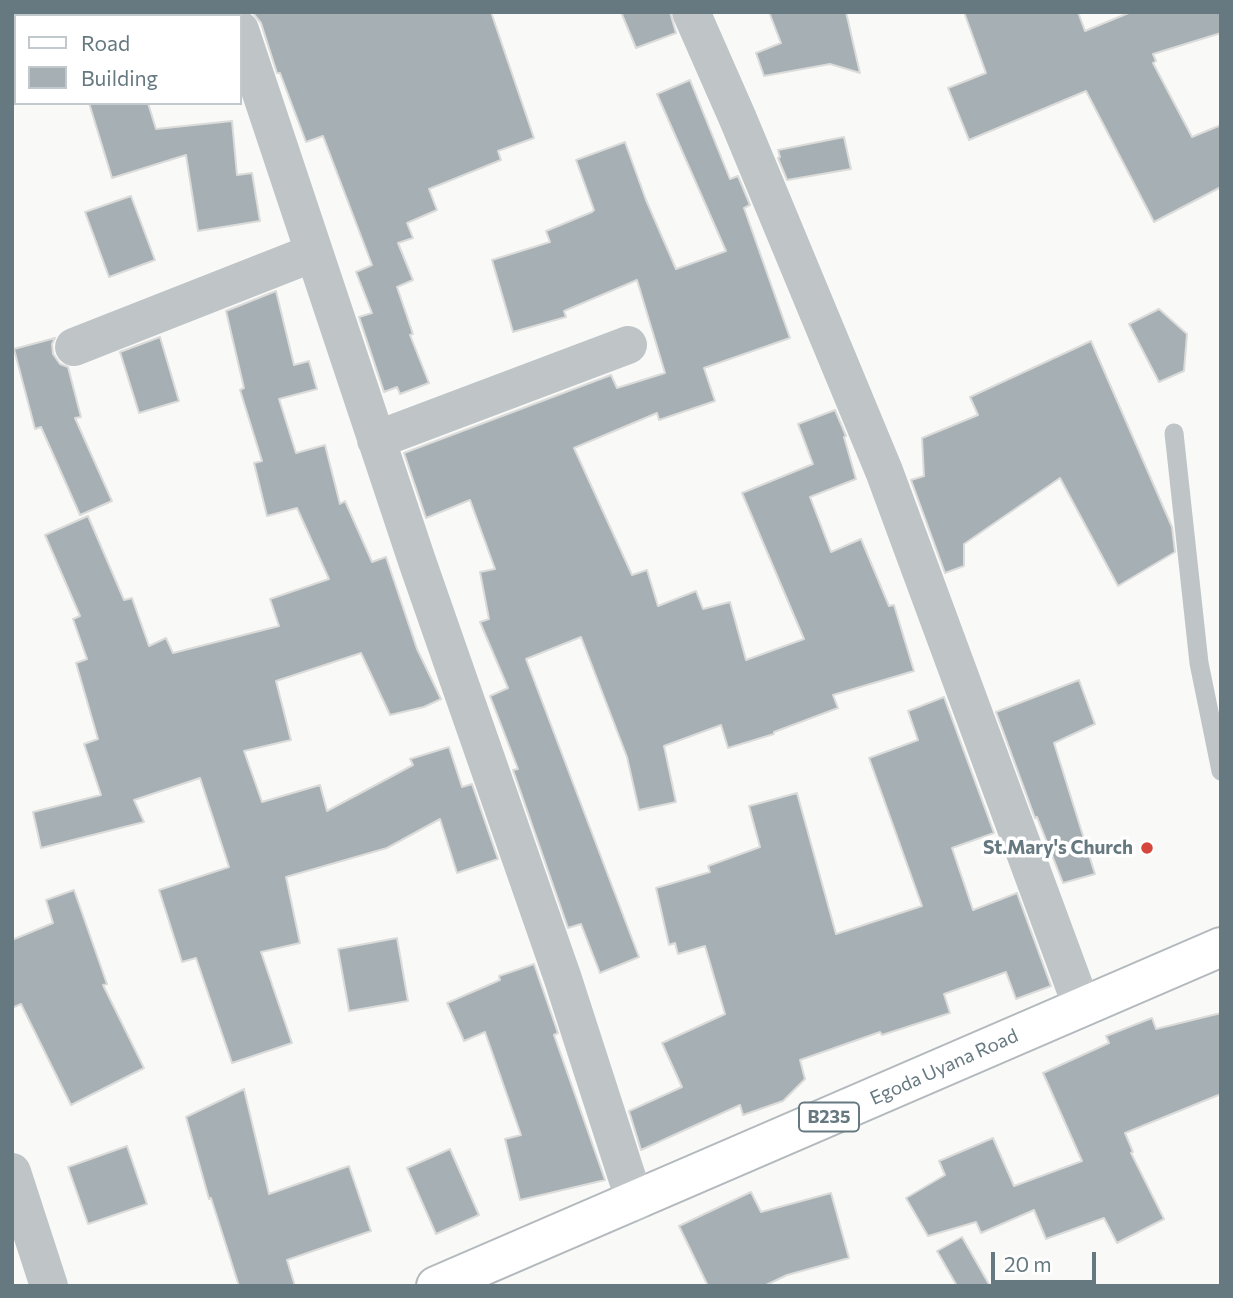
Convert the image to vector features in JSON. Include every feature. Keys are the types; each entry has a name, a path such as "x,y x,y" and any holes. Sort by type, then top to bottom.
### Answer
{"main road":[{"name":"Egoda Uyana Road","path":"436,1286 1221,947"}],"street":[{"path":"691,12 884,471 1082,1007"},
{"path":"242,36 376,440 563,979 635,1202"},
{"path":"74,347 313,253"},
{"path":"376,440 628,345"},
{"path":"12,1172 49,1286"}],"lane":[{"path":"1174,433 1199,663 1221,771"}],"building":[{"path":"252,12 491,12 534,138 498,151 501,160 429,189 437,210 407,223 413,238 398,243 413,280 397,287 413,334 410,335 429,383 400,394 397,387 384,392 359,317 372,313 356,272 372,265 323,136 306,142 280,73 277,73 261,23"},
{"path":"621,12 670,12 676,33 636,48"},
{"path":"769,12 846,12 860,73 830,64 764,76 756,53 781,43"},
{"path":"964,12 1078,12 1085,31 1131,12 1221,12 1221,33 1153,54 1156,61 1153,63 1192,137 1221,125 1221,187 1154,222 1086,91 969,140 948,88 986,73"},
{"path":"690,80 730,179 738,176 750,205 744,208 790,338 704,368 715,401 659,420 657,413 574,448 632,575 647,570 658,606 696,591 703,609 730,602 746,660 804,639 742,493 813,464 798,424 835,410 846,436 844,437 856,479 810,497 831,552 861,539 889,606 894,605 914,671 833,695 838,708 774,734 728,748 721,725 664,746 676,802 639,810 627,757 581,637 526,659 639,957 600,973 581,924 568,928 513,770 518,769 490,696 508,688 480,622 489,619 480,572 495,569 470,500 426,518 404,453 611,375 617,388 665,373 637,280 564,311 566,317 513,332 492,260 550,242 546,231 592,212 594,210 576,160 625,142 646,200 676,269 726,251 657,94"},
{"path":"90,105 149,105 156,129 232,121 237,175 252,173 260,221 198,231 186,155 112,178"},
{"path":"844,137 851,169 787,180 778,158 778,150"},
{"path":"131,196 155,260 109,277 85,212"},
{"path":"276,291 294,365 309,361 317,389 279,399 296,453 325,445 340,504 345,501 372,562 386,557 417,649 441,699 424,707 390,715 361,653 276,681 291,740 244,751 262,802 320,785 327,811 413,765 410,759 449,747 462,787 472,784 498,859 457,873 440,819 387,848 286,877 300,943 261,952 292,1043 232,1063 196,958 182,962 159,890 229,867 200,778 134,800 144,822 41,848 33,812 101,795 84,744 98,739 76,663 87,659 73,619 80,616 45,535 88,516 124,600 132,598 149,646 166,638 173,653 279,626 270,599 329,579 297,508 267,516 254,463 262,461 240,390 244,388 226,311"},
{"path":"1159,309 1187,334 1184,371 1159,382 1129,324"},
{"path":"160,337 179,401 139,413 120,352"},
{"path":"55,338 52,344 53,354 60,364 68,367 81,417 75,418 112,501 80,515 41,427 35,429 14,349"},
{"path":"1091,341 1172,527 1175,552 1118,586 1060,478 964,544 964,566 945,573 911,480 924,476 922,438 978,415 970,397"},
{"path":"1079,680 1095,724 1054,743 1095,874 1063,883 1037,817 1035,818 996,712"},
{"path":"944,697 994,833 952,848 973,910 1017,893 1051,986 1016,999 1006,972 944,994 950,1013 882,1035 880,1032 800,1060 805,1079 783,1101 743,1115 740,1105 641,1150 629,1111 682,1087 662,1043 725,1014 705,946 678,954 675,943 669,945 656,888 710,872 708,866 760,847 749,806 797,793 836,934 922,906 869,758 918,740 908,711"},
{"path":"74,890 107,984 103,985 144,1068 71,1105 21,1004 12,1008 12,940 53,923 46,900"},
{"path":"397,938 408,1001 349,1011 338,949"},
{"path":"534,964 558,1033 554,1035 605,1180 520,1200 505,1139 521,1135 485,1032 464,1041 447,1003 500,980 499,976"},
{"path":"1221,1013 1221,1094 1125,1133 1133,1152 1131,1153 1164,1219 1117,1243 1104,1218 1046,1239 1034,1210 981,1233 976,1222 928,1236 906,1198 945,1175 939,1161 993,1138 1014,1186 1082,1161 1043,1073 1109,1043 1106,1036 1152,1018 1156,1029"},
{"path":"244,1089 269,1194 349,1166 371,1231 287,1260 295,1286 239,1286 211,1198 209,1199 186,1117"},
{"path":"127,1146 147,1204 88,1224 68,1167"},
{"path":"450,1149 479,1215 436,1234 407,1168"},
{"path":"751,1192 761,1212 831,1193 849,1258 787,1275 764,1286 708,1286 679,1226"},
{"path":"962,1237 990,1286 957,1286 937,1251"}],"place":[{"name":"St.Mary's Church","path":"1147,848"}]}
